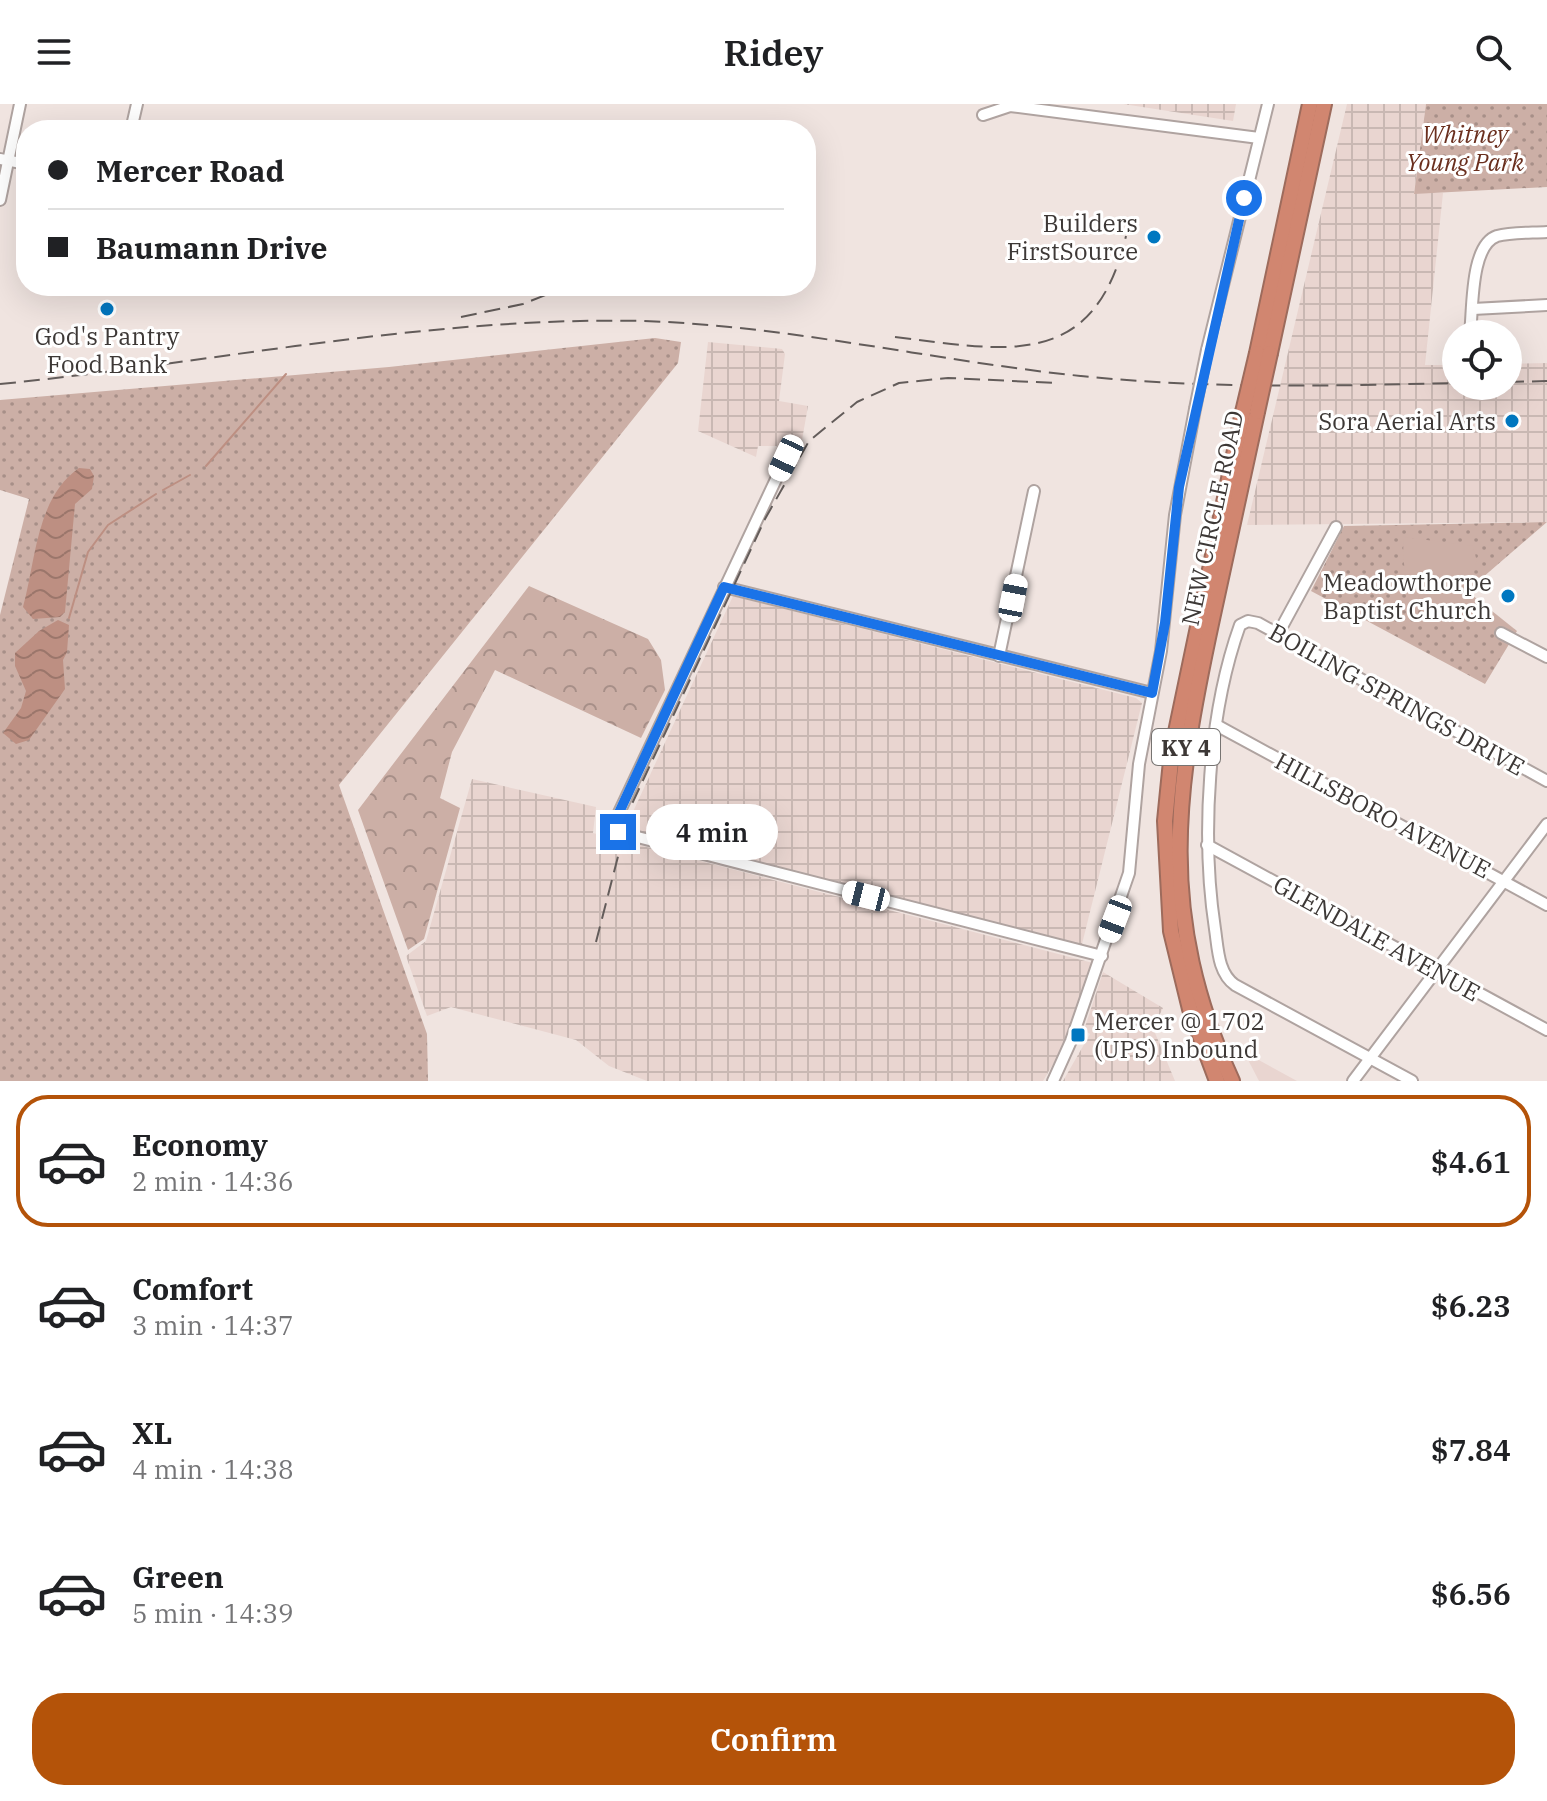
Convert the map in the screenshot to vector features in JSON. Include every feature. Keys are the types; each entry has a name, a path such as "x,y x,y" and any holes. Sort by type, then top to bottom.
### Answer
{"highway":[{"name":"NEW CIRCLE ROAD","path":"1263,353 1310,104"},
{"name":"NEW CIRCLE ROAD","path":"1217,1081 1190,1009 1171,931 1165,821 1172,751 1263,353 1324,104"},
{"name":"NEW CIRCLE ROAD","path":"1232,1081 1209,1025 1191,963 1179,872 1179,803 1192,712 1250,412"}],"street":[{"path":"0,200 4,160 20,104"},
{"path":"1053,1081 1102,956 1129,873 1139,764 1165,623 1175,515 1207,350 1268,104"},
{"path":"983,115 1010,106 1259,138"},
{"path":"1472,320 1477,264 1487,242 1498,236 1547,232"},
{"path":"1473,309 1547,305"},
{"path":"786,458 616,819 615,828 623,836 1102,956"},
{"path":"999,656 1034,491"},
{"path":"1278,634 1336,527"},
{"path":"724,587 1152,693"},
{"name":"BOILING SPRINGS DRIVE","path":"1218,726 1238,630 1246,621 1258,623 1547,781"},
{"path":"1501,633 1547,657"},
{"path":"1218,726 1208,798 1207,845 1210,898 1224,974 1235,985 1412,1081"},
{"name":"HILLSBORO AVENUE","path":"1218,726 1547,905"},
{"path":"1353,1081 1547,824"},
{"name":"GLENDALE AVENUE","path":"1207,845 1547,1030"}],"shaded area":[{"path":"1123,104 1236,104 1233,121"},
{"path":"1347,104 1426,104 1414,193 1443,193 1425,365 1442,365 1442,400 1522,400 1522,364 1547,363 1547,522 1247,525"},
{"path":"708,342 782,349 785,354 779,401 808,406 802,440 794,452 776,446 758,446 756,457 698,431"},
{"path":"733,596 1136,698 1142,703 1081,948 636,832 631,816"},
{"path":"472,779 596,807 593,833 1093,963 1065,1044 1043,1081 647,1081 609,1066 576,1040 451,1007 427,1016 406,956 426,941"},
{"path":"1103,972 1163,1008 1153,1028 1175,1081 1063,1081 1090,1034 1084,1030"},
{"path":"1244,1052 1297,1081 1259,1081"}],"green space":[{"name":"Whitney Young Park","path":"1426,104 1547,104 1547,187 1414,194"},
{"path":"655,338 681,342 678,363 339,785 427,1034 428,1081 0,1081 0,615 29,499 0,490 0,400 389,367"},
{"path":"1547,522 1467,591 1517,631 1485,684 1311,591 1344,526"},
{"path":"1404,537 1473,546 1477,562 1470,573 1451,584 1432,609 1416,595 1407,578 1403,558"},
{"path":"529,586 648,639 661,660 665,690 641,738 495,670 452,752 440,798 460,808 424,939 408,950 358,810"},
{"path":"1450,588 1465,596 1451,623 1436,615"}],"water":[{"path":"79,468 90,469 94,476 92,489 75,504 65,612 60,617 33,619 23,607 40,531 54,496"},
{"path":"58,620 69,625 67,652 63,660 65,689 29,740 16,744 3,733 21,708 26,691 15,666 15,653 39,631"}],"waterway":[{"path":"206,466 286,374"},
{"path":"163,490 190,475"},
{"path":"69,618 88,552 108,525 156,494"}],"railway":[{"path":"895,337 1008,347 1039,343 1068,332 1092,311 1111,280 1126,236"},
{"path":"461,317 523,304 543,296"},
{"path":"0,384 401,333 563,321 699,324 1026,370 1128,380 1268,386 1442,383"},
{"path":"596,942 631,806 765,519 809,441 857,402 899,383 948,378 1056,383"},
{"path":"1522,382 1547,381"}],"place":[{"name":"Builders FirstSource","path":"1154,237"},
{"name":"God's Pantry Food Bank","path":"107,309"},
{"name":"Sora Aerial Arts","path":"1512,421"},
{"name":"Meadowthorpe Baptist Church","path":"1508,596"},
{"name":"Mercer @ 1702 (UPS) Inbound","path":"1078,1035"}],"route":[{"path":"618,832 616,819 724,587 1152,693 1165,623 1179,487 1207,350 1244,198"}]}
